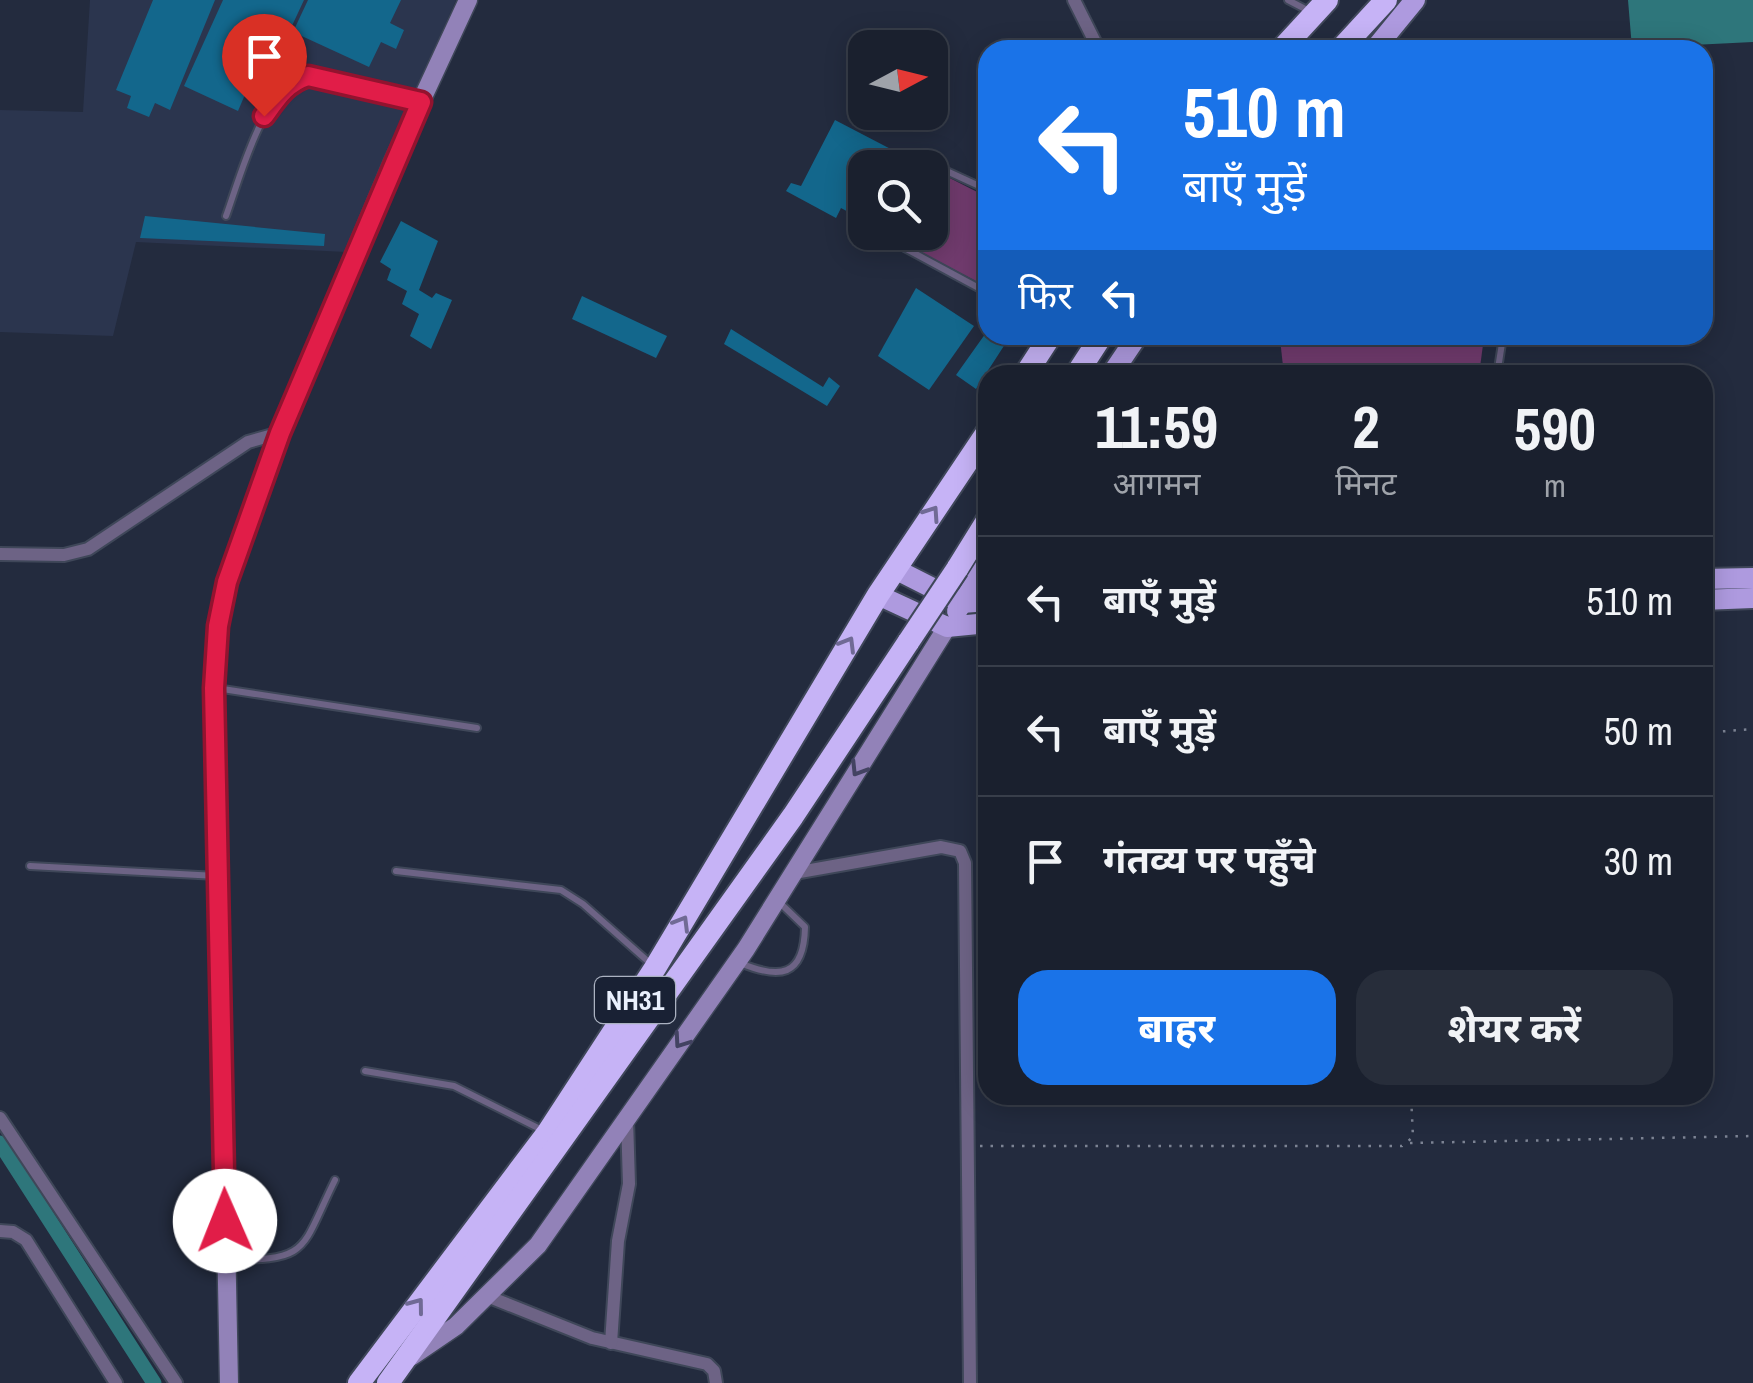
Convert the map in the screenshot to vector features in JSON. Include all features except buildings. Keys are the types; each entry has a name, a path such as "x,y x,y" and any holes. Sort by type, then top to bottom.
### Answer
{"highway":[{"path":"1349,40 1386,0"},
{"path":"1290,40 1320,7"},
{"name":"NH31","path":"358,1383 548,1132 655,968 878,594 978,445"},
{"name":"NH31","path":"388,1383 794,816 978,535"}],"main road":[{"path":"1382,40 1415,0"},
{"path":"895,569 962,603 978,602"},
{"path":"947,627 978,578"},
{"path":"1713,579 1753,578"},
{"path":"878,594 947,627 978,625"},
{"path":"1713,600 1753,598"}],"street":[{"path":"229,1383 214,688 218,626 227,582 280,433 468,0"},
{"path":"1074,0 1094,40"},
{"path":"0,554 64,554 88,549 248,442 280,433"},
{"path":"407,1359 456,1326 538,1246 737,962 947,627"},
{"path":"794,872 941,847 960,852 965,863 970,1383"},
{"path":"0,1118 176,1383"},
{"path":"611,1343 618,1241 628,1184 627,1119"},
{"path":"0,1231 13,1232 26,1240 116,1383"},
{"path":"487,1296 611,1343 698,1361 714,1371 716,1383"}],"lane":[{"path":"1288,0 1320,7"},
{"path":"226,216 264,116 294,80 308,76 327,78 421,102"},
{"path":"948,172 978,185"},
{"path":"908,250 978,289"},
{"path":"214,688 478,728"},
{"path":"30,866 218,876"},
{"path":"396,872 561,890 574,896 655,968"},
{"path":"737,962 776,975 784,974 792,965 805,927 777,900"},
{"path":"365,1071 454,1086 548,1132"},
{"path":"226,1260 276,1260 295,1252 334,1180"}],"path":[{"path":"1713,732 1753,730"},
{"path":"1409,1143 1410,1105"},
{"path":"968,1146 1753,1136"}],"shaded area":[{"path":"90,0 456,0 346,252 136,242 113,336 0,332 0,110 83,112"},
{"path":"1628,0 1753,0 1753,42 1631,40"},
{"path":"948,177 978,192 978,282 917,250 948,250"},
{"path":"1281,345 1483,345 1480,365 1283,365"}],"waterway":[{"path":"0,1143 154,1383"}],"route":[{"path":"225,1221 214,688 218,626 227,582 280,433 421,102 402,94 308,76 294,80 281,91 264,116"}]}
